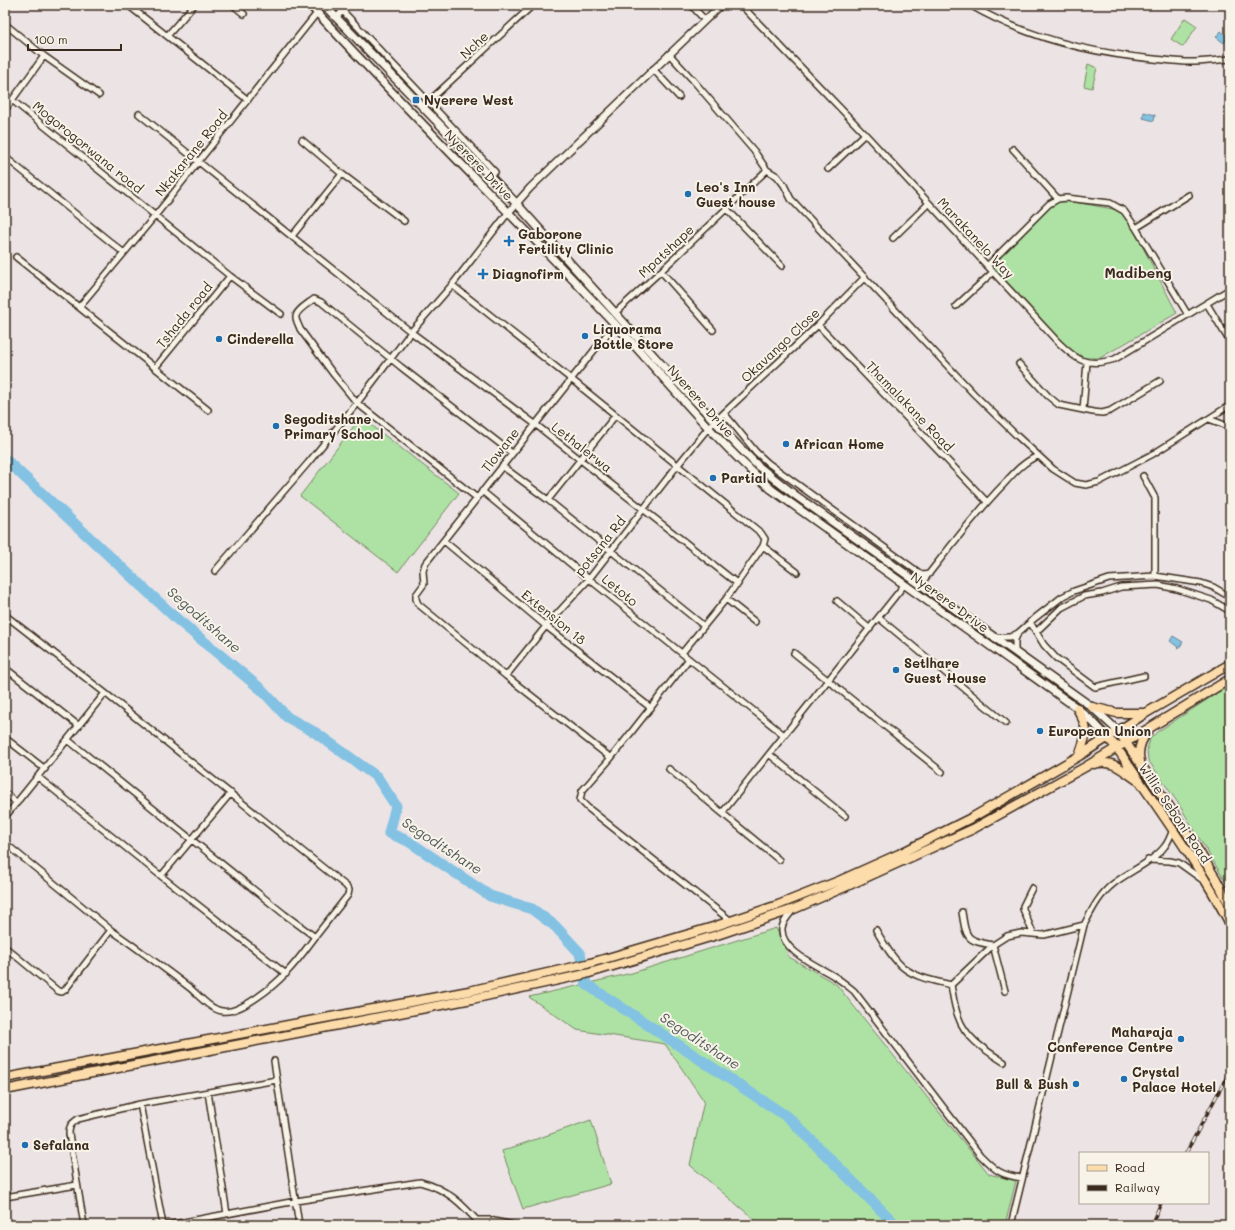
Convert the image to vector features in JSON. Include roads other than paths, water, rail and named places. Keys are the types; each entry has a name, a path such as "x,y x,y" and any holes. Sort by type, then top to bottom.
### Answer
{"main road":[{"name":"Nyerere Drive","path":"310,5 614,324 740,461 771,489 1077,708 1108,738"},
{"name":"Nyerere Drive","path":"324,5 516,204 715,422 758,466 774,480 1092,707 1118,731"},
{"path":"5,1078 469,991 587,964 731,921 778,905 841,880 899,854 972,817 1079,756 1146,713 1230,664"},
{"path":"5,1090 534,986 586,974 718,935 794,909 973,829 1087,766 1230,679"},
{"path":"1092,707 1117,713 1146,713"},
{"path":"1077,708 1085,722 1086,728 1079,756"},
{"path":"1149,776 1140,760 1138,752 1143,738 1151,727"},
{"name":"Willie Seboni Road","path":"1118,731 1184,828 1216,879 1230,906"},
{"name":"Willie Seboni Road","path":"1108,738 1117,748 1173,829 1208,884 1230,924"},
{"path":"1087,766 1106,762 1120,768 1141,783"}],"street":[{"path":"128,5 248,100"},
{"path":"167,36 194,5"},
{"path":"233,5 244,14"},
{"path":"338,5 495,172"},
{"path":"336,18 348,5"},
{"name":"Nche","path":"429,101 533,5"},
{"path":"691,5 705,20"},
{"path":"215,571 308,463 357,403 411,332 452,285 508,213 530,188 721,5"},
{"name":"Marakanelo Way","path":"741,5 865,134 1071,354 1087,362"},
{"path":"970,5 987,15 1033,33 1109,54 1189,62 1230,59"},
{"name":"Nkakarane Road","path":"79,307 155,216 317,13"},
{"path":"5,24 44,56 99,95"},
{"path":"669,54 754,151 767,170 777,176 784,185 791,199 932,350 974,394 1038,456 1053,469 1075,483 1086,485 1099,482 1153,454 1230,405"},
{"path":"5,110 44,56"},
{"path":"653,69 679,97"},
{"name":"Mogorogorwana road","path":"12,100 230,276 281,314"},
{"name":"Lethalerwa","path":"140,114 411,332 535,424 738,584"},
{"path":"828,169 865,134"},
{"path":"302,140 342,174 404,221"},
{"path":"1013,149 1058,198"},
{"path":"5,157 124,253"},
{"name":"Mpatshape","path":"615,313 767,170"},
{"path":"292,236 342,174"},
{"path":"1136,228 1189,195"},
{"path":"987,266 1049,204 1058,198 1110,203 1124,211 1136,228 1188,315"},
{"path":"893,238 929,203"},
{"path":"726,208 782,266"},
{"path":"16,257 208,410"},
{"path":"661,271 713,330"},
{"path":"956,306 993,272"},
{"name":"Tshada road","path":"155,368 230,276"},
{"name":"Okavango Close","path":"709,427 818,325 865,277"},
{"path":"452,285 761,533 765,539 763,546 738,584 682,653"},
{"path":"1083,410 1087,362 1092,364 1115,359 1230,290"},
{"path":"477,498 357,403 300,329 296,320 298,313 309,302 317,300 328,307 390,359 512,453"},
{"path":"1207,304 1230,342"},
{"name":"Tlowane","path":"506,676 418,604 416,595 424,584 423,571 425,564 614,324"},
{"name":"Thamalakane Road","path":"818,325 987,502"},
{"path":"1019,364 1048,396 1059,405 1098,412 1110,411 1160,381"},
{"path":"724,413 756,452 768,463 921,574 929,574"},
{"path":"548,500 615,416"},
{"path":"1209,419 1230,428"},
{"name":"potsana Rd","path":"506,676 546,626 589,579 709,427"},
{"path":"920,585 987,502 1022,465 1030,459 1038,456"},
{"path":"502,466 548,500 704,626"},
{"path":"1143,476 1155,498 1155,576"},
{"name":"Letoto","path":"482,491 589,579 784,735"},
{"name":"Extension 18","path":"444,541 546,626 651,708"},
{"path":"763,546 797,572"},
{"path":"993,637 1010,637 1018,633 1062,597 1074,591 1109,579 1155,576 1201,583 1213,587 1230,597"},
{"path":"722,813 905,584"},
{"path":"1036,632 1061,608 1084,596 1102,593 1121,587 1158,585 1177,589 1211,600 1230,611"},
{"path":"726,599 755,622"},
{"path":"837,601 870,628"},
{"path":"5,615 105,693 346,886 349,890 348,895 286,974 246,1005 223,1012 212,1006 156,962 111,930 5,843"},
{"path":"879,618 1006,723"},
{"path":"1030,622 1044,645 1056,658 1095,687 1144,676"},
{"path":"1015,652 1015,640 1018,633"},
{"path":"794,653 942,772"},
{"path":"689,659 612,758 582,791 580,800 731,921"},
{"path":"5,668 79,726"},
{"path":"506,676 612,758"},
{"path":"5,817 105,693"},
{"path":"5,738 45,769"},
{"path":"68,740 284,914 315,937"},
{"path":"769,754 845,816"},
{"path":"669,769 779,860"},
{"path":"38,777 286,974"},
{"path":"5,793 17,803"},
{"path":"161,876 191,839 231,794"},
{"path":"1011,1225 1084,925 1100,897 1111,885 1165,847 1173,829"},
{"path":"1148,860 1170,860 1179,863 1208,884"},
{"path":"1032,888 1023,909 1033,933"},
{"path":"794,909 783,923 782,927 784,939 790,947 800,956 838,978 854,991 980,1155 999,1172 1008,1176 1022,1178"},
{"path":"962,912 965,931 971,939 977,943 993,945"},
{"path":"951,985 993,945 1014,934 1033,933 1044,935 1084,925"},
{"path":"5,947 46,982 58,991 62,992 111,930"},
{"path":"876,930 903,968 918,976 951,985"},
{"path":"993,945 1005,991"},
{"path":"951,985 958,1017 965,1031 980,1047 1004,1062"},
{"path":"274,1061 299,1225"},
{"path":"84,1225 69,1134 71,1124 78,1119 140,1104 277,1080"},
{"path":"208,1092 227,1214"},
{"path":"140,1104 163,1225"},
{"path":"168,1225 296,1200 420,1182 434,1185 447,1192 481,1225"},
{"path":"5,1197 77,1185"},
{"path":"476,1220 489,1220 513,1225"}],"water":[{"path":"1221,31 1228,37 1224,43 1216,37"},
{"path":"1144,112 1155,115 1154,121 1143,118"},
{"path":"1173,636 1183,642 1179,648 1170,641"}],"waterway":[{"name":"Segoditshane","path":"5,459 178,620 262,690 287,717 316,733 377,777 396,806 389,833 408,841 490,896 532,909 555,926 580,953 586,984 789,1118 896,1225"}],"railway":[{"path":"1187,1152 1230,1071"},
{"path":"1151,1225 1161,1204"}],"place":[{"name":"Nyerere West","path":"416,100"},
{"name":"Leo's Inn Guest house","path":"688,194"},
{"name":"Gaborone Fertility Clinic","path":"509,241"},
{"name":"Diagnofirm","path":"483,274"},
{"name":"Liquorama Bottle Store","path":"585,336"},
{"name":"Cinderella","path":"219,339"},
{"name":"Segoditshane Primary School","path":"276,426"},
{"name":"African Home","path":"786,444"},
{"name":"Partial","path":"713,478"},
{"name":"Setlhare Guest House","path":"896,670"},
{"name":"European Union","path":"1040,731"},
{"name":"Maharaja Conference Centre","path":"1181,1039"},
{"name":"Crystal Palace Hotel","path":"1124,1079"},
{"name":"Bull & Bush","path":"1076,1084"},
{"name":"Sefalana","path":"25,1145"}],"district":[{"name":"Madibeng","path":"1138,273"}]}
